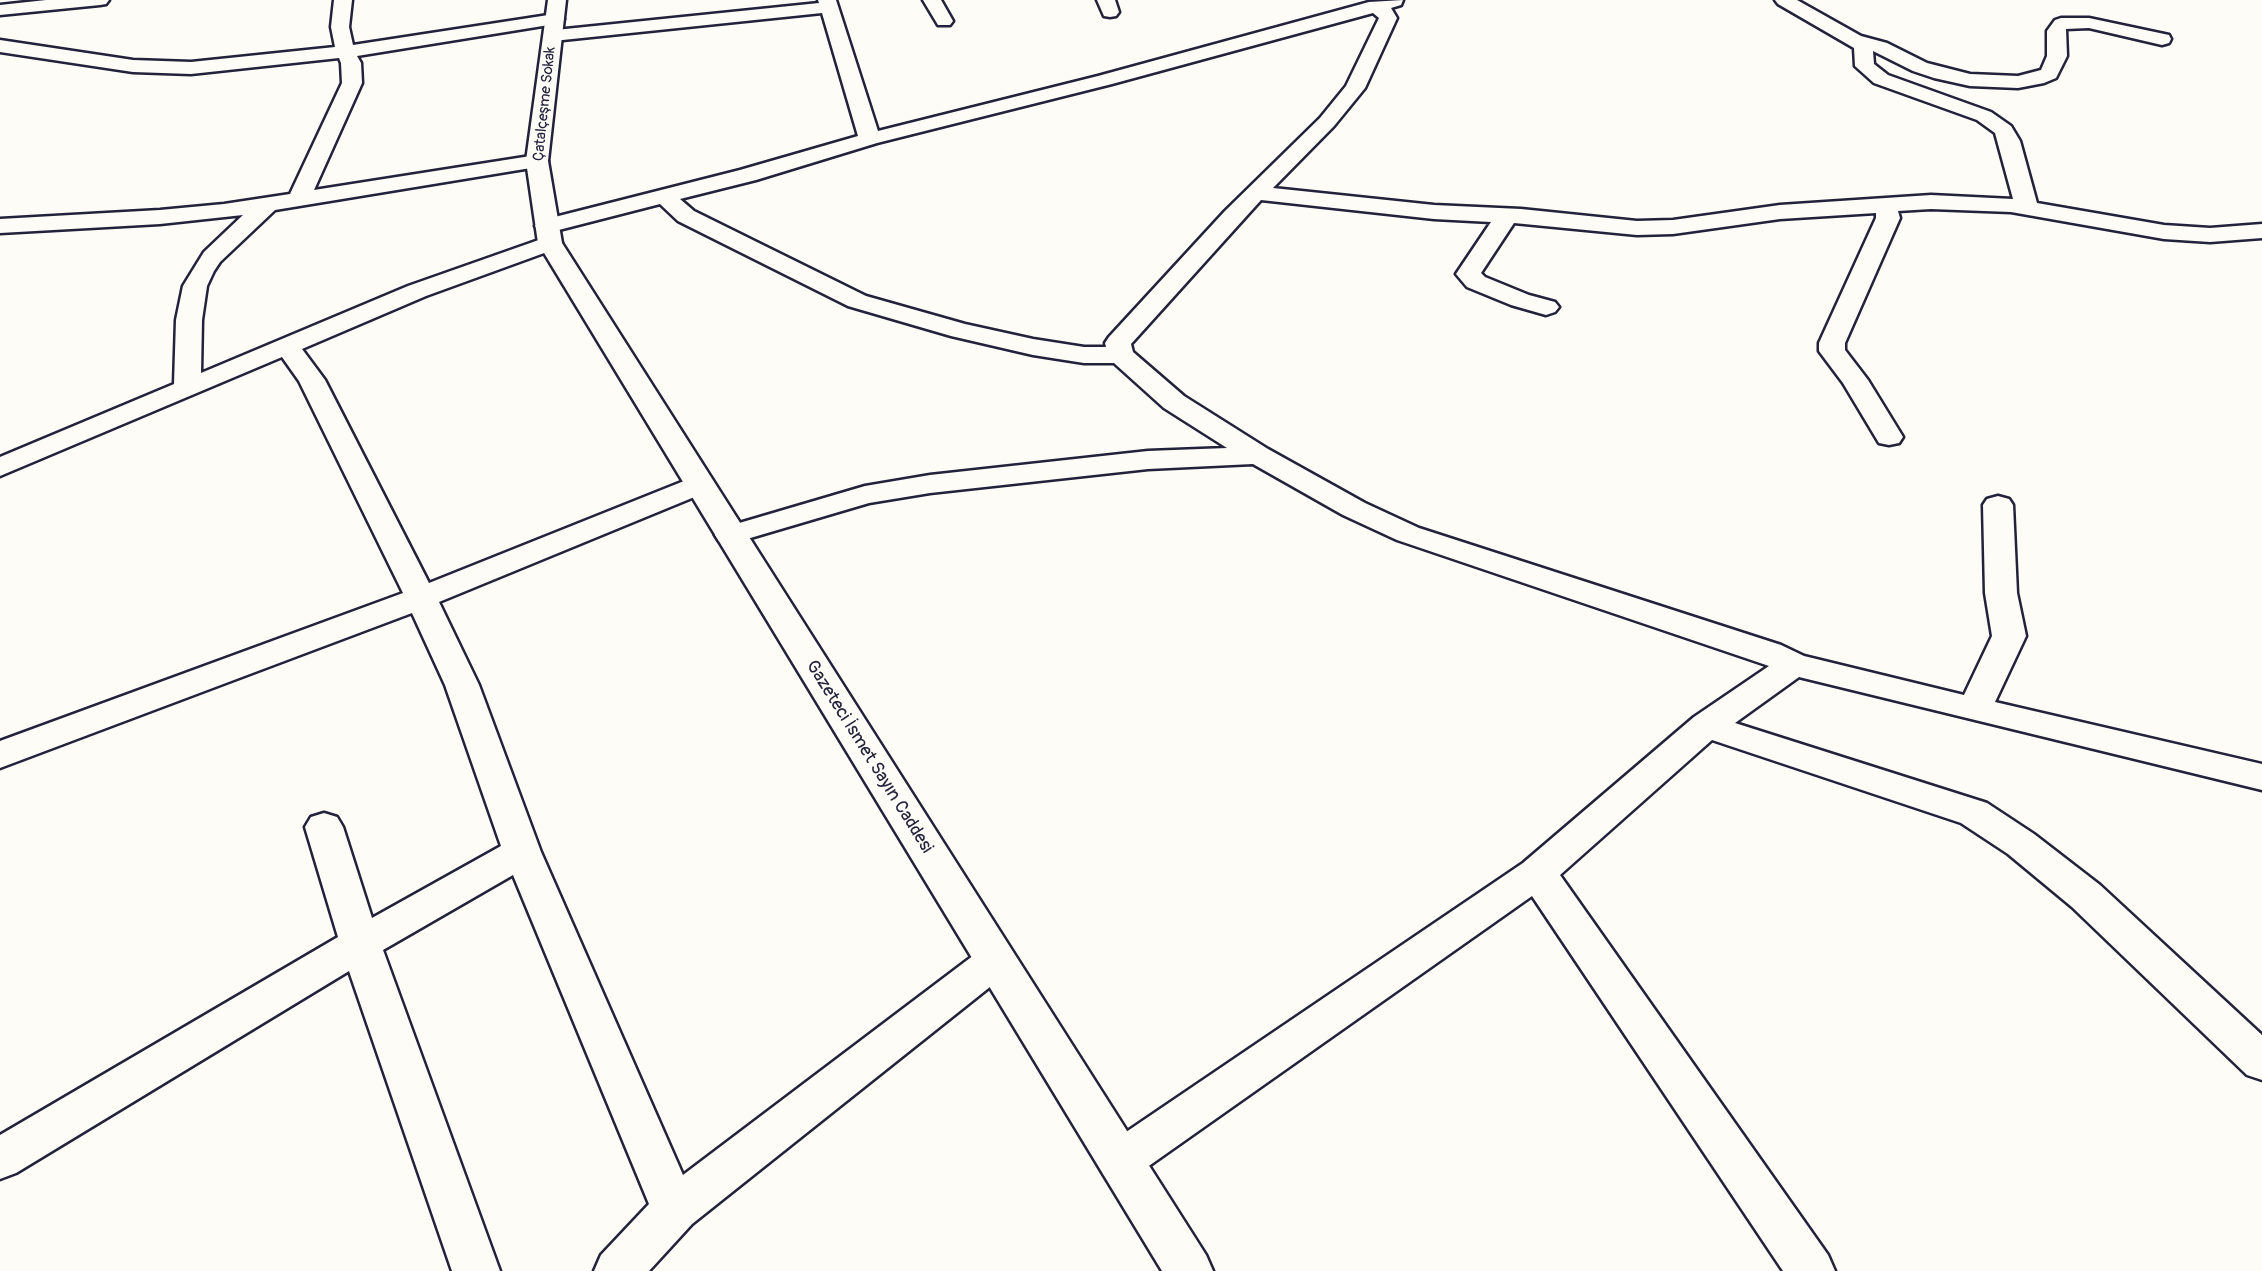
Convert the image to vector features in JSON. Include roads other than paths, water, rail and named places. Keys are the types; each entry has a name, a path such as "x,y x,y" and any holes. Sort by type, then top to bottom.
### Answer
{"street":[{"path":"0,10 100,0"},
{"path":"299,198 352,83 351,63 345,51 340,27 342,0"},
{"path":"932,0 944,21"},
{"path":"1784,0 1863,45 1865,66 1881,79 1974,112 2004,130 2026,207"},
{"path":"0,467 548,234 664,196 748,175 870,139 1105,80 1386,3 1385,12 1388,18 1355,88 1327,122 1255,193 1118,342 1121,355 1174,402 1258,455 1354,509 1408,534 1769,653 1794,665 2262,777"},
{"path":"0,46 133,66 191,68 345,51 555,18 828,4 870,139"},
{"name":"Çatalçeşme Sokak","path":"548,234 537,160 555,18"},
{"path":"1858,41 1880,46 1920,67 1941,74 1970,80 2018,82 2037,80 2049,74 2057,56 2056,31 2061,24 2089,23 2162,39"},
{"path":"9,66 46,53"},
{"path":"0,226 160,217 269,203 537,160"},
{"path":"1255,193 1434,212 1507,215 1637,228 1673,227 1780,212 1931,202 2026,207 2164,232 2210,235 2262,231"},
{"path":"664,196 686,216 857,301 960,331 1033,347 1084,355 1121,355"},
{"path":"187,387 189,320 195,286 212,257 269,203"},
{"path":"1886,205 1888,219 1832,343 1832,351 1842,366 1856,380 1889,437"},
{"path":"1507,215 1468,274 1476,282 1520,300 1546,307"},
{"name":"Gazeteci İsmet Sayın Caddesi","path":"548,234 699,485 1189,1271"},
{"path":"286,345 312,380 462,685 522,852 675,1209"},
{"path":"730,535 865,495 930,484 1148,460 1258,455"},
{"path":"0,755 420,598 699,485"},
{"path":"1974,709 2009,636 2001,593 1998,505"},
{"path":"1120,1161 1537,873 1706,726 1794,665"},
{"path":"1706,726 1974,813 2021,844 2086,896 2262,1062"},
{"path":"324,827 360,944 476,1271"},
{"path":"0,1159 360,944 522,852"},
{"path":"1537,873 1811,1271"},
{"path":"618,1271 675,1209 996,960"}]}
